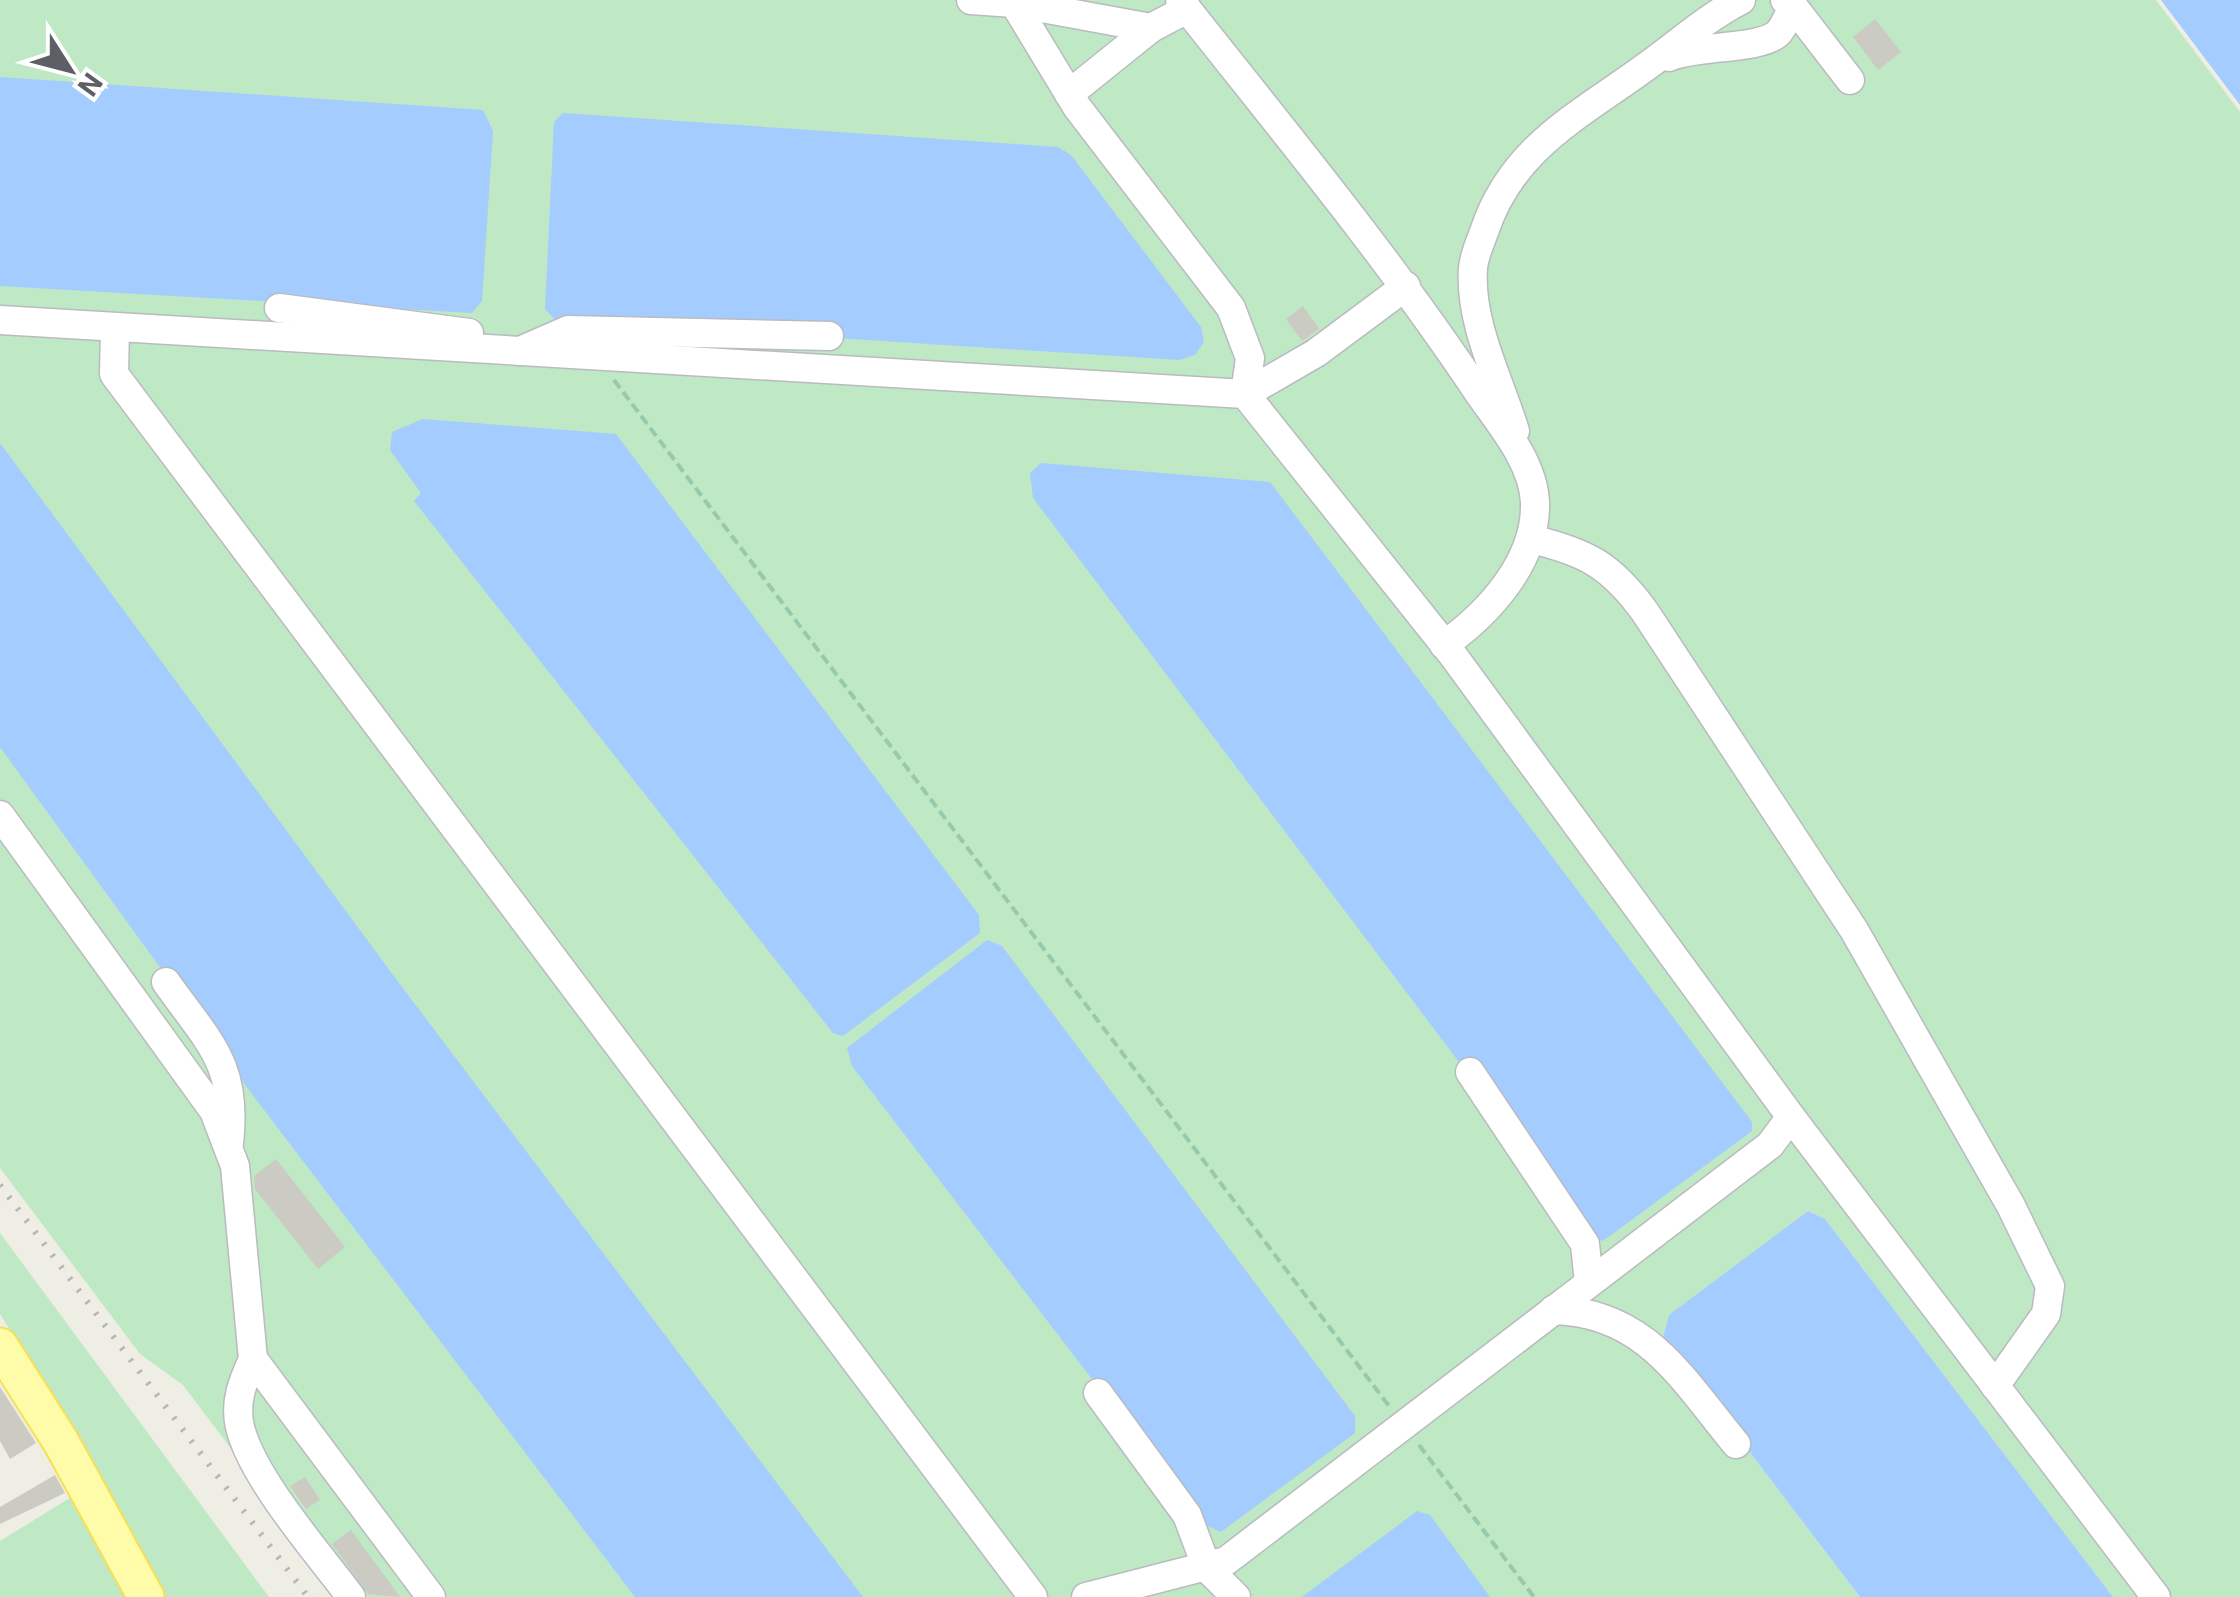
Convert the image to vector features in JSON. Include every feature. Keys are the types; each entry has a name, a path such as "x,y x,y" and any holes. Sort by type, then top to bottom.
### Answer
{"main road":[{"path":"0,1346 61,1442 146,1597"}],"lane":[{"path":"971,0 1013,2 1151,28"},
{"path":"1444,644 1468,628 1510,580 1531,539 1535,500 1475,314 1473,266 1496,197 1519,164 1554,129 1588,111 1716,12 1741,0"},
{"path":"1013,2 1069,94 1231,308 1250,358 1245,394 1444,644 1790,1117 2156,1597"},
{"path":"1649,65 1687,49 1777,34 1789,3"},
{"path":"1789,3 1850,80"},
{"path":"1069,94 1184,4 1406,286 1524,461"},
{"path":"0,320 1245,394 1316,353 1406,286"},
{"path":"279,308 498,337 516,352"},
{"path":"115,328 114,374 1033,1597"},
{"path":"516,352 568,330 829,336"},
{"path":"1531,539 1575,550 1618,576 1645,612 1854,930 2011,1206 2050,1286 2046,1314 1996,1386"},
{"path":"0,815 214,1111 234,1166 253,1359 239,1391 240,1428 269,1486 351,1597"},
{"path":"166,982 227,1072 233,1108 228,1149"},
{"path":"1470,1072 1585,1244 1589,1283"},
{"path":"1086,1597 1226,1561 1770,1144 1790,1117"},
{"path":"1553,1310 1584,1310 1618,1320 1662,1354 1736,1444"},
{"path":"253,1359 432,1597"},
{"path":"1098,1393 1187,1515 1207,1568 1236,1597"}],"path":[{"path":"588,357 623,389 1534,1597"}],"green space":[{"path":"0,0 2156,0 2240,112 2240,1597 2113,1597 1825,1219 1808,1211 1663,1338 1860,1597 343,1597 183,1385 140,1354 0,1168"},
{"path":"0,1233 269,1597 151,1597 84,1449 0,1314"},
{"path":"73,1496 129,1597 0,1597 0,1541"}],"water":[{"path":"2161,0 2240,0 2240,105"},
{"path":"0,77 483,110 493,131 482,301 472,313 0,286"},
{"path":"563,113 1058,147 1071,155 1201,327 1204,342 1195,355 1179,360 555,320 545,309 554,122"},
{"path":"423,419 616,434 979,915 980,933 843,1036 833,1033 414,501 421,493 390,450 392,432"},
{"path":"0,443 399,983 863,1597 635,1597 252,1094 0,747"},
{"path":"1041,463 1270,482 1752,1122 1752,1131 1603,1241 1592,1238 1033,498 1030,473"},
{"path":"987,940 1002,946 1355,1416 1355,1433 1221,1532 1203,1524 852,1066 847,1048"},
{"path":"1808,1211 1825,1219 2113,1597 1860,1597 1663,1338 1669,1315"},
{"path":"1417,1511 1430,1515 1490,1597 1302,1597"}],"building":[{"path":"1875,19 1901,52 1878,70 1853,37"},
{"path":"1303,306 1319,329 1302,341 1286,319"},
{"path":"276,1159 345,1247 318,1269 255,1189 254,1176"},
{"path":"0,1387 36,1443 10,1459 0,1441"},
{"path":"55,1475 65,1493 0,1524 0,1507"},
{"path":"305,1477 320,1500 306,1509 290,1486"},
{"path":"351,1530 400,1597 368,1594 332,1544"}],"railway":[{"path":"0,1185 308,1597"}]}
